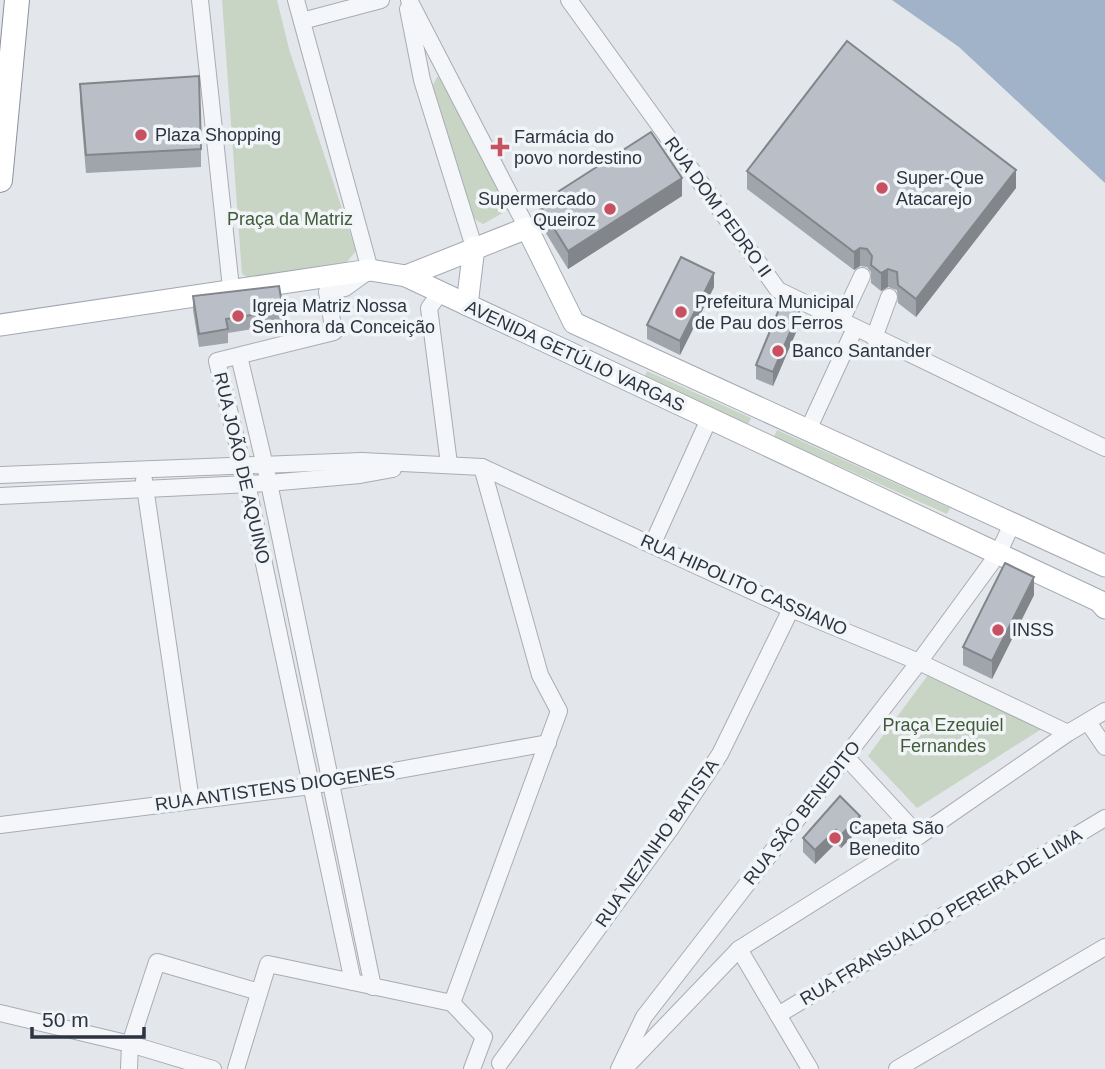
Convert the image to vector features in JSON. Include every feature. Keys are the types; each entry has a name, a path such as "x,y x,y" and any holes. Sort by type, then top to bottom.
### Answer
{"highway":[{"path":"0,180 17,0"}],"main road":[{"path":"0,325 231,288 370,270 406,276 527,228"},
{"name":"AVENIDA GETÚLIO VARGAS","path":"527,228 574,323 1105,566"},
{"path":"467,305 474,247"},
{"name":"AVENIDA GETÚLIO VARGAS","path":"406,276 998,554 1103,599"}],"street":[{"path":"200,0 231,288"},
{"path":"239,356 334,332 327,292 345,288 370,270 296,0"},
{"path":"302,20 381,0"},
{"path":"407,0 527,228"},
{"path":"407,0 422,80 474,247"},
{"name":"RUA DOM PEDRO II","path":"569,0 778,290 1105,448"},
{"path":"808,430 848,325 862,276"},
{"path":"439,293 429,308 449,464"},
{"path":"874,338 889,297"},
{"name":"RUA JOÃO DE AQUINO","path":"353,982 247,484 217,361 239,356 269,483 373,987"},
{"path":"653,544 709,419"},
{"path":"0,475 362,461 412,465"},
{"path":"0,496 269,483 360,475 412,465"},
{"name":"RUA HIPOLITO CASSIANO","path":"412,465 482,467 791,609 919,662 1068,733"},
{"path":"452,1003 559,711 540,675 482,467"},
{"path":"143,470 191,800"},
{"name":"RUA SÃO BENEDITO","path":"621,1069 644,1017 919,662 998,554 1012,524"},
{"name":"RUA NEZINHO BATISTA","path":"504,1066 720,754 791,609"},
{"path":"621,1069 739,949 919,836 1068,733 1105,711"},
{"path":"1088,722 1105,747"},
{"name":"RUA ANTISTENS DIOGENES","path":"0,825 311,786 548,743"},
{"path":"846,757 919,836"},
{"name":"RUA FRANSUALDO PEREIRA DE LIMA","path":"778,1015 1105,818"},
{"path":"897,1069 1105,947"},
{"path":"739,949 810,1069"},
{"path":"129,1069 130,1044 157,962 259,992"},
{"path":"236,1069 268,964 452,1003 484,1037 504,1066"},
{"path":"0,1013 130,1044 213,1069"},
{"path":"472,1069 484,1037"}],"green space":[{"name":"Praça da Matriz","path":"222,0 277,0 289,49 356,251 346,263 249,278 242,274"},
{"path":"437,77 442,78 510,209 483,224 473,218 433,85"},
{"path":"647,371 751,418 748,425 644,378"},
{"path":"777,430 950,508 947,514 774,437"},
{"name":"Praça Ezequiel Fernandes","path":"928,675 1043,728 917,808 868,756"}],"water":[{"path":"892,0 1105,0 1105,183 959,47"}],"building":[{"name":"Super-Que Atacarejo","path":"847,41 1016,170 916,299 898,285 897,272 888,269 881,273 871,265 872,256 867,249 860,248 854,252 747,171"},
{"name":"Plaza Shopping","path":"199,76 201,149 86,155 80,84"},
{"name":"Supermercado Queiroz","path":"651,132 682,178 568,251 539,204"},
{"name":"Prefeitura Municipal de Pau dos Ferros","path":"681,257 714,273 680,341 647,325"},
{"path":"279,286 283,310 226,319 228,329 199,334 193,296"},
{"path":"782,302 800,309 773,372 756,365"},
{"name":"INSS","path":"1005,563 1034,577 992,661 963,647"},
{"path":"840,796 860,816 841,835 836,830 815,850 803,838"}],"place":[{"name":"Plaza Shopping","path":"141,135"},
{"name":"Farmácia do povo nordestino","path":"500,147"},
{"name":"Super-Que Atacarejo","path":"882,188"},
{"name":"Supermercado Queiroz","path":"610,209"},
{"name":"Prefeitura Municipal de Pau dos Ferros","path":"681,312"},
{"name":"Igreja Matriz Nossa Senhora da Conceição","path":"238,316"},
{"name":"Banco Santander","path":"778,351"},
{"name":"INSS","path":"998,630"},
{"name":"Capeta São Benedito","path":"835,838"}]}
